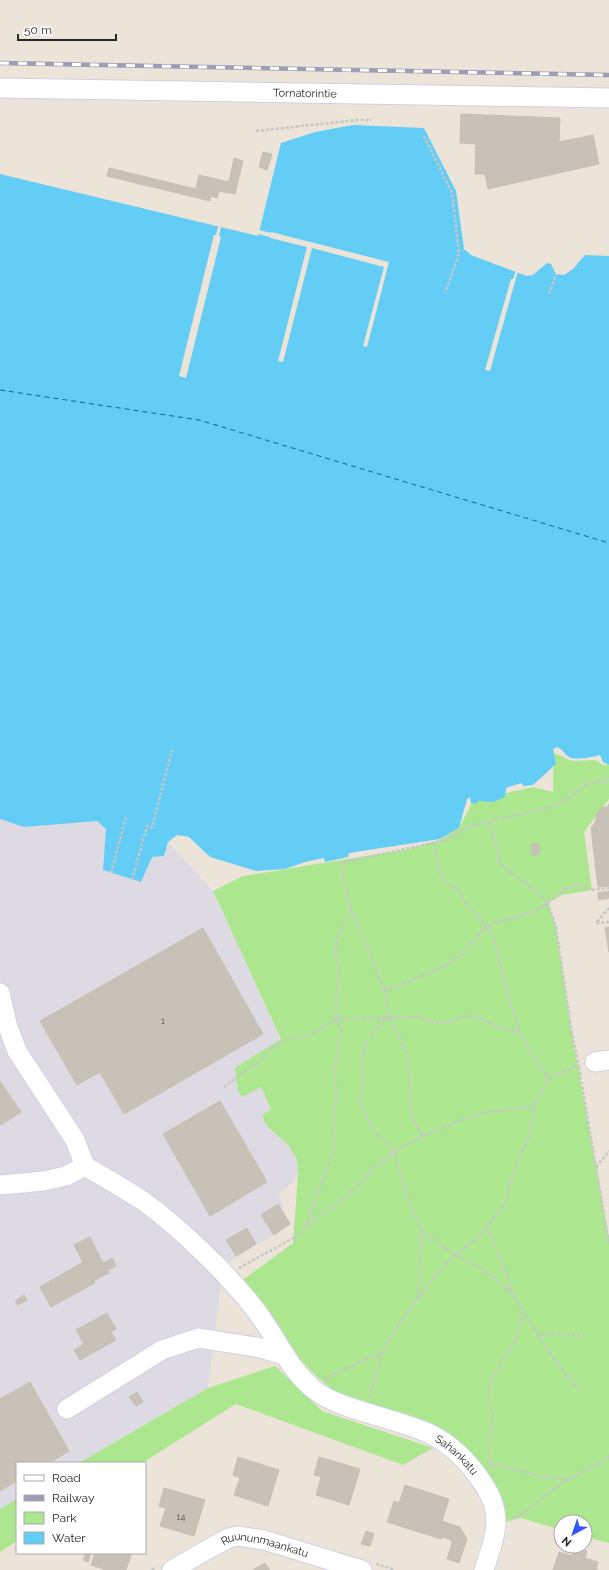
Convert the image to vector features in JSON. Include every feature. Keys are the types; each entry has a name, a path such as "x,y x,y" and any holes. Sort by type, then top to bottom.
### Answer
{"street":[{"name":"Tornatorintie","path":"0,88 609,98"},
{"path":"0,993 7,1024 17,1051 75,1140 85,1166 66,1176 44,1181 0,1185"},
{"name":"Sahankatu","path":"85,1166 145,1203 190,1240 255,1308 284,1355 309,1385 316,1391 338,1404 426,1432 444,1442 460,1456 483,1470 485,1486 497,1519 495,1536 484,1570"},
{"path":"67,1409 162,1350 198,1338 256,1347 284,1355"},
{"name":"Ruununmaankatu","path":"172,1570 229,1538 238,1536 264,1540 362,1570"}],"path":[{"path":"256,131 358,120 372,120"},
{"path":"424,136 452,193 458,254 445,293"},
{"path":"428,146 433,144"},
{"path":"456,227 461,227"},
{"path":"549,294 556,274"},
{"path":"132,880 147,826 152,828 172,750"},
{"path":"422,1136 411,1113 407,1053 389,1017 384,990 352,908 343,878 341,863 434,843 445,840 470,826 560,804 590,783 609,779"},
{"path":"601,780 609,782"},
{"path":"110,873 126,817"},
{"path":"489,822 496,841 499,862 508,871 526,883 548,903 556,927 571,1028 594,1062 596,1167 609,1244"},
{"path":"434,843 440,876 445,882 456,888 493,935 507,992 520,1033 531,1054 549,1078"},
{"path":"384,990 404,984 442,967 461,956 486,926 532,912 548,903 565,889 572,886 580,886 592,890 609,888"},
{"path":"306,1227 334,1149 333,1115 337,1096 334,1072 341,1032 336,1019 339,968 335,952 337,937 352,908"},
{"path":"609,908 596,923 609,922"},
{"path":"224,1087 263,1058 273,1047 291,1037 308,1036 336,1019 420,1017 434,1023 450,1022 466,1016 479,1018 496,1026 520,1033"},
{"path":"389,1017 375,1030 365,1044 362,1064 363,1086 359,1102 372,1128 379,1137 389,1144 394,1152 408,1199 422,1230 455,1255 487,1272 513,1296"},
{"path":"366,1412 381,1354 395,1330 416,1301 455,1255 478,1237 505,1202 516,1164 530,1134 534,1106 549,1078 594,1062"},
{"path":"228,1279 238,1268 297,1236 306,1227 347,1196 371,1171 394,1152 422,1136 484,1113 534,1106"},
{"path":"596,1167 609,1152"},
{"path":"487,1227 513,1296 550,1355 582,1393"},
{"path":"416,1301 421,1279 419,1259 422,1230"},
{"path":"524,1313 515,1341 490,1381 489,1399 493,1416 492,1432 489,1437 483,1470 502,1466 541,1476 568,1479"},
{"path":"536,1333 586,1336"},
{"path":"316,1391 331,1375 368,1358 381,1354"},
{"path":"497,1519 518,1517 568,1479 609,1456"},
{"path":"604,1460 609,1460"}],"shaded area":[{"path":"0,819 24,827 97,821 106,829 152,857 164,856 168,842 213,891 281,1040 241,1097 261,1087 282,1138 289,1146 297,1160 298,1174 293,1182 278,1195 284,1207 282,1209 291,1224 223,1266 208,1388 81,1462 16,1462 16,1500 0,1509"}],"green space":[{"path":"554,753 572,761 595,760 603,765 609,765 609,799 584,832 592,890 562,895 548,903 556,927 571,1028 609,1238 609,1543 593,1539 593,1514 553,1514 553,1528 521,1518 505,1522 503,1505 468,1452 449,1433 434,1425 335,1391 317,1377 296,1355 240,1282 293,1243 298,1174 297,1160 289,1146 267,1126 262,1115 271,1109 261,1087 242,1097 238,1091 235,1068 281,1039 213,891 243,876 409,849 440,840 459,828 473,801 533,787 553,792"},
{"path":"275,1366 322,1411 433,1448 403,1465 236,1404 144,1462 81,1462 208,1388"},
{"path":"16,1500 16,1542 0,1552 0,1509"}],"water":[{"path":"353,125 424,128 456,191 464,249 471,255 527,276 533,275 547,263 551,264 556,274 564,275 573,269 585,255 609,256 609,765 603,762 600,755 575,759 567,756 557,747 553,749 556,764 533,785 524,786 521,783 506,788 505,797 493,802 478,801 477,804 471,803 470,797 467,799 459,828 440,839 349,853 348,857 325,862 324,858 305,862 285,869 256,871 210,857 189,837 177,835 168,842 164,856 152,857 141,882 103,870 106,829 97,821 24,827 0,819 0,174 258,236 281,143 315,132"}],"pier":[{"path":"218,226 221,227 219,236 221,237 186,378 179,376 214,235 216,235"},
{"path":"259,230 389,262 367,347 363,346 384,267 312,248 283,362 278,361 307,247 258,234"},
{"path":"516,270 518,271 490,371 485,370 511,279 513,279"}],"building":[{"path":"461,114 560,118 559,142 593,135 599,164 488,189 485,174 475,174 476,144 460,143"},
{"path":"263,152 272,154 267,170 259,167"},
{"path":"234,158 243,161 235,194 219,191 217,198 211,196 210,201 107,176 109,168 196,189 199,175 229,182"},
{"path":"609,804 609,886 598,887 591,828 596,821 596,815 601,808 607,807"},
{"path":"538,843 540,854 532,855 531,844"},
{"path":"609,891 609,898 599,900 598,893"},
{"path":"609,927 609,952 605,928"},
{"path":"203,928 263,1034 124,1114 63,1008"},
{"path":"63,1008 100,1072 77,1085 40,1021"},
{"path":"0,1081 21,1112 1,1125 0,1122"},
{"path":"220,1101 267,1182 210,1216 163,1134"},
{"path":"278,1204 290,1224 274,1235 261,1215"},
{"path":"247,1228 256,1244 236,1256 226,1240"},
{"path":"90,1237 103,1263 112,1258 116,1266 108,1270 109,1273 93,1281 74,1245"},
{"path":"83,1262 95,1283 51,1307 40,1287"},
{"path":"24,1295 27,1300 18,1305 15,1301"},
{"path":"107,1313 116,1329 111,1332 116,1340 80,1360 74,1350 84,1344 76,1330"},
{"path":"30,1382 69,1451 51,1462 16,1462 16,1482 0,1491 0,1399"},
{"path":"137,1392 143,1402 136,1406 129,1397"},
{"path":"238,1457 279,1470 268,1506 234,1495 240,1478 233,1475"},
{"path":"319,1457 360,1469 349,1505 316,1495 321,1477 314,1475"},
{"path":"405,1485 449,1499 442,1521 460,1527 467,1539 459,1563 447,1559 452,1543 451,1540 442,1537 441,1539 387,1522 394,1501 399,1503"},
{"path":"164,1488 205,1500 194,1536 160,1526 166,1508 159,1506"},
{"path":"366,1531 374,1534 370,1546 361,1544"},
{"path":"86,1554 91,1554 88,1562 83,1560"},
{"path":"95,1554 132,1554 126,1570 106,1570 91,1565"},
{"path":"558,1554 572,1556 572,1554 586,1554 585,1558 598,1562 596,1569 598,1570 553,1570"},
{"path":"265,1563 270,1570 253,1570"}],"ferry route":[{"path":"0,390 199,420 609,543"}],"railway":[{"path":"0,63 609,75"}]}
